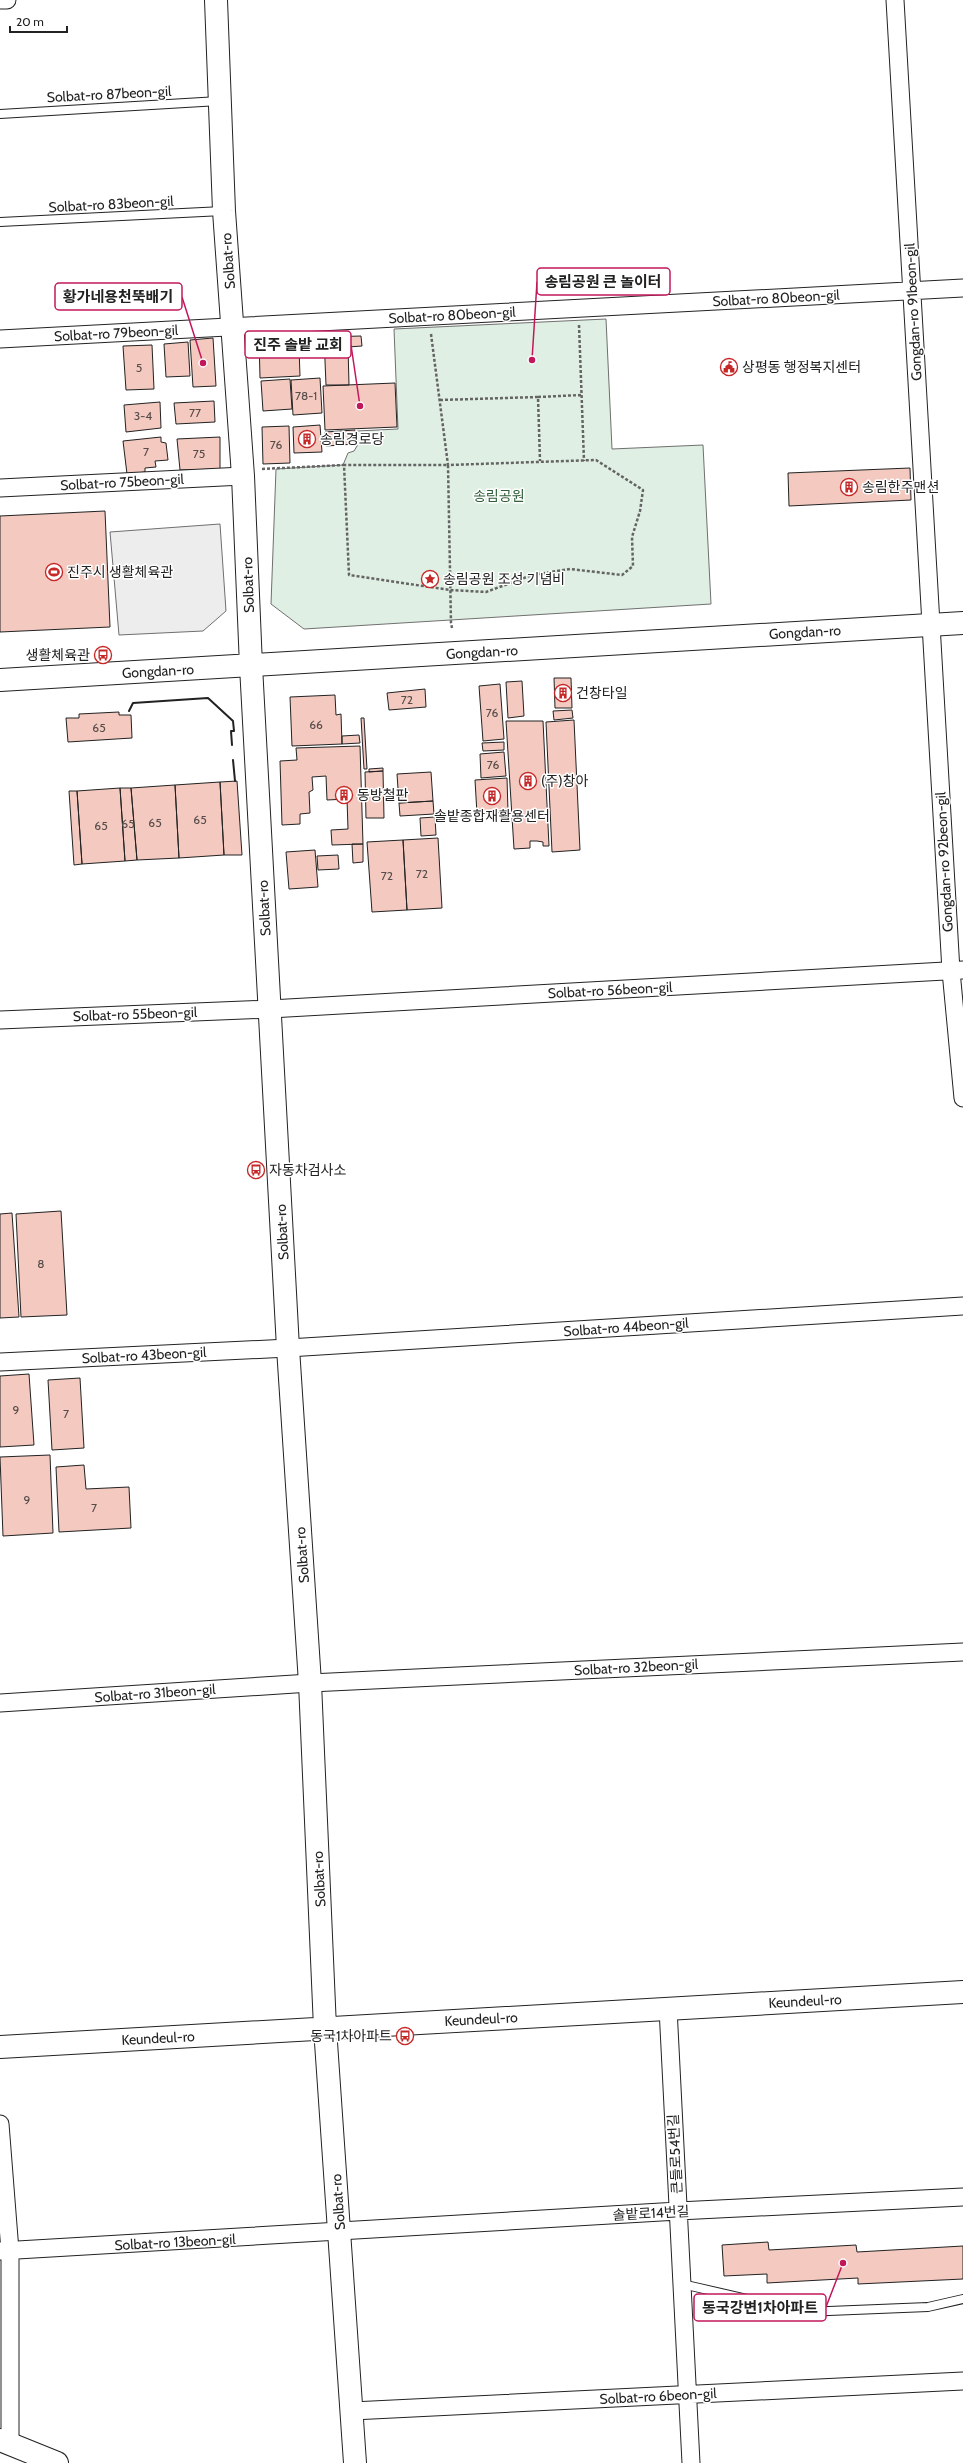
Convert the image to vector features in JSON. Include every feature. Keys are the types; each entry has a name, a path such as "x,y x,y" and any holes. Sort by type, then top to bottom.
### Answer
{"street":[{"path":"0,0 7,0"},
{"name":"Solbat-ro","path":"216,0 224,211 243,473 251,666 288,1348 310,1683 326,2028 355,2463"},
{"name":"Gongdan-ro 91beon-gil","path":"895,0 930,625"},
{"name":"Solbat-ro 80beon-gil","path":"233,327 963,288"},
{"name":"Solbat-ro 79beon-gil","path":"0,339 233,327"},
{"name":"Solbat-ro 75beon-gil","path":"0,488 243,473"},
{"name":"Gongdan-ro","path":"0,680 963,622"},
{"name":"Gongdan-ro 92beon-gil","path":"930,625 957,971 963,1098"},
{"name":"Solbat-ro 56beon-gil","path":"270,1009 957,971"},
{"name":"Solbat-ro 55beon-gil","path":"0,1020 270,1009"},
{"name":"Solbat-ro 44beon-gil","path":"288,1348 963,1306"},
{"name":"Solbat-ro 43beon-gil","path":"0,1362 288,1348"},
{"name":"Solbat-ro 32beon-gil","path":"310,1683 963,1652"},
{"name":"Solbat-ro 31beon-gil","path":"0,1702 310,1683"},
{"name":"Keundeul-ro","path":"0,2047 963,1992"},
{"name":"큰들로54번길","path":"668,2008 690,2463"},
{"path":"0,2124 5,2251 5,2442 58,2463"},
{"name":"솔밭로14번길","path":"340,2232 678,2211 963,2197"},
{"name":"Solbat-ro 13beon-gil","path":"5,2251 340,2232"},
{"name":"Solbat-ro 6beon-gil","path":"352,2411 963,2381"}],"lane":[{"name":"Solbat-ro 87beon-gil","path":"0,114 220,100"},
{"name":"Solbat-ro 83beon-gil","path":"0,222 224,211"},
{"path":"682,2284 804,2312 928,2307 963,2299"}],"path":[{"path":"578,320 584,461"},
{"path":"430,327 448,465 452,628"},
{"path":"440,400 581,395"},
{"path":"538,396 540,461"},
{"path":"243,473 344,465 448,465 596,460 643,490 640,511 632,537 632,566 622,575 570,569 532,575 486,592 450,590 349,575 344,465"}],"green space":[{"name":"송림공원","path":"606,319 612,449 703,445 711,604 304,629 271,604 276,469 343,465 348,453 354,451 357,446 357,431 398,429 394,329"}],"shaded area":[{"path":"220,524 226,611 203,631 119,635 110,532"}],"building":[{"path":"361,336 362,346 348,347 349,385 326,385 324,337"},
{"path":"294,337 294,348 299,348 300,376 260,378 259,338"},
{"path":"213,338 216,386 193,387 190,340"},
{"path":"188,342 190,376 166,377 164,344"},
{"path":"152,345 154,389 126,390 123,346"},
{"path":"320,378 322,413 293,415 291,380"},
{"path":"290,379 292,409 263,411 261,381"},
{"path":"395,383 397,427 325,430 323,386"},
{"path":"214,401 215,422 176,424 174,403"},
{"path":"160,402 161,428 126,432 124,405"},
{"name":"송림경로당","path":"320,425 322,452 294,453 293,427"},
{"path":"289,426 290,463 263,464 262,427"},
{"path":"355,430 355,444 326,446 325,432"},
{"path":"161,437 161,442 166,443 168,460 155,461 156,467 145,468 145,472 127,474 123,441"},
{"path":"220,437 220,469 180,470 177,439"},
{"name":"송림한주맨션","path":"910,468 911,500 789,506 788,473"},
{"name":"진주시 생활체육관","path":"105,511 110,627 0,632 0,516"},
{"name":"건창타일","path":"554,678 571,678 572,708 555,708"},
{"path":"522,681 524,716 508,718 506,682"},
{"path":"500,684 504,739 483,741 479,686"},
{"path":"425,689 426,707 389,710 387,693"},
{"path":"335,695 336,715 341,714 342,744 292,746 290,697"},
{"path":"572,710 573,718 554,720 553,711"},
{"path":"119,712 119,715 131,715 132,738 68,742 66,718 79,718 79,714"},
{"path":"361,718 364,718 367,769 364,769"},
{"path":"574,720 580,850 552,852 546,722"},
{"name":"(주)창아","path":"506,721 543,721 549,846 543,846 543,842 530,841 530,848 514,849"},
{"path":"359,735 360,743 342,744 342,736"},
{"path":"504,742 504,750 483,751 482,743"},
{"name":"동방철판","path":"360,746 363,844 332,845 331,830 348,829 347,799 327,800 326,776 312,777 313,790 309,792 310,813 300,814 300,824 282,825 280,761 297,760 296,748"},
{"path":"504,752 506,776 481,778 480,754"},
{"path":"383,768 383,771 369,772 369,769"},
{"path":"383,771 384,818 366,818 365,772"},
{"path":"431,772 433,801 399,803 397,774"},
{"name":"솔밭종합재활용센터","path":"507,778 508,812 477,814 475,780"},
{"path":"237,781 242,855 224,855 220,782"},
{"path":"220,782 224,855 179,858 175,785"},
{"path":"175,785 179,858 137,860 131,788"},
{"path":"120,788 125,861 82,864 77,791"},
{"path":"120,788 131,788 137,860 125,861"},
{"path":"69,791 77,791 82,864 74,865"},
{"path":"433,801 434,814 400,816 399,803"},
{"path":"435,817 436,835 421,836 420,818"},
{"path":"438,838 442,908 407,910 403,840"},
{"path":"403,840 407,910 372,912 367,842"},
{"path":"352,844 363,844 363,862 353,863"},
{"path":"315,850 318,887 289,889 286,852"},
{"path":"338,855 339,869 318,870 317,856"},
{"path":"61,1211 67,1315 21,1317 16,1214"},
{"path":"12,1213 19,1317 0,1318 0,1214"},
{"path":"29,1374 34,1445 0,1447 0,1376"},
{"path":"80,1378 84,1448 52,1450 48,1380"},
{"path":"50,1455 53,1533 3,1536 0,1457"},
{"path":"84,1465 86,1489 129,1487 131,1528 59,1532 56,1467"},
{"path":"768,2242 769,2250 856,2245 857,2252 963,2246 963,2279 858,2284 858,2278 767,2283 767,2274 724,2276 722,2245"}],"wall":[{"path":"129,711 133,703 208,698 233,721 234,731 231,731 232,745"},
{"path":"233,760 235,781"}],"place":[{"name":"송림공원 큰 놀이터","path":"532,360"},
{"name":"황가네용천뚝배기","path":"203,363"},
{"name":"상평동 행정복지센터","path":"729,367"},
{"name":"진주 솔밭 교회","path":"360,406"},
{"name":"송림경로당","path":"307,439"},
{"name":"송림한주맨션","path":"849,487"},
{"name":"진주시 생활체육관","path":"54,572"},
{"name":"송림공원 조성 기념비","path":"430,579"},
{"name":"생활체육관","path":"103,655"},
{"name":"건창타일","path":"563,693"},
{"name":"(주)창아","path":"528,781"},
{"name":"동방철판","path":"344,795"},
{"name":"솔밭종합재활용센터","path":"492,796"},
{"name":"자동차검사소","path":"256,1170"},
{"name":"동국1차아파트","path":"405,2036"},
{"name":"동국강변1차아파트","path":"843,2263"}]}
